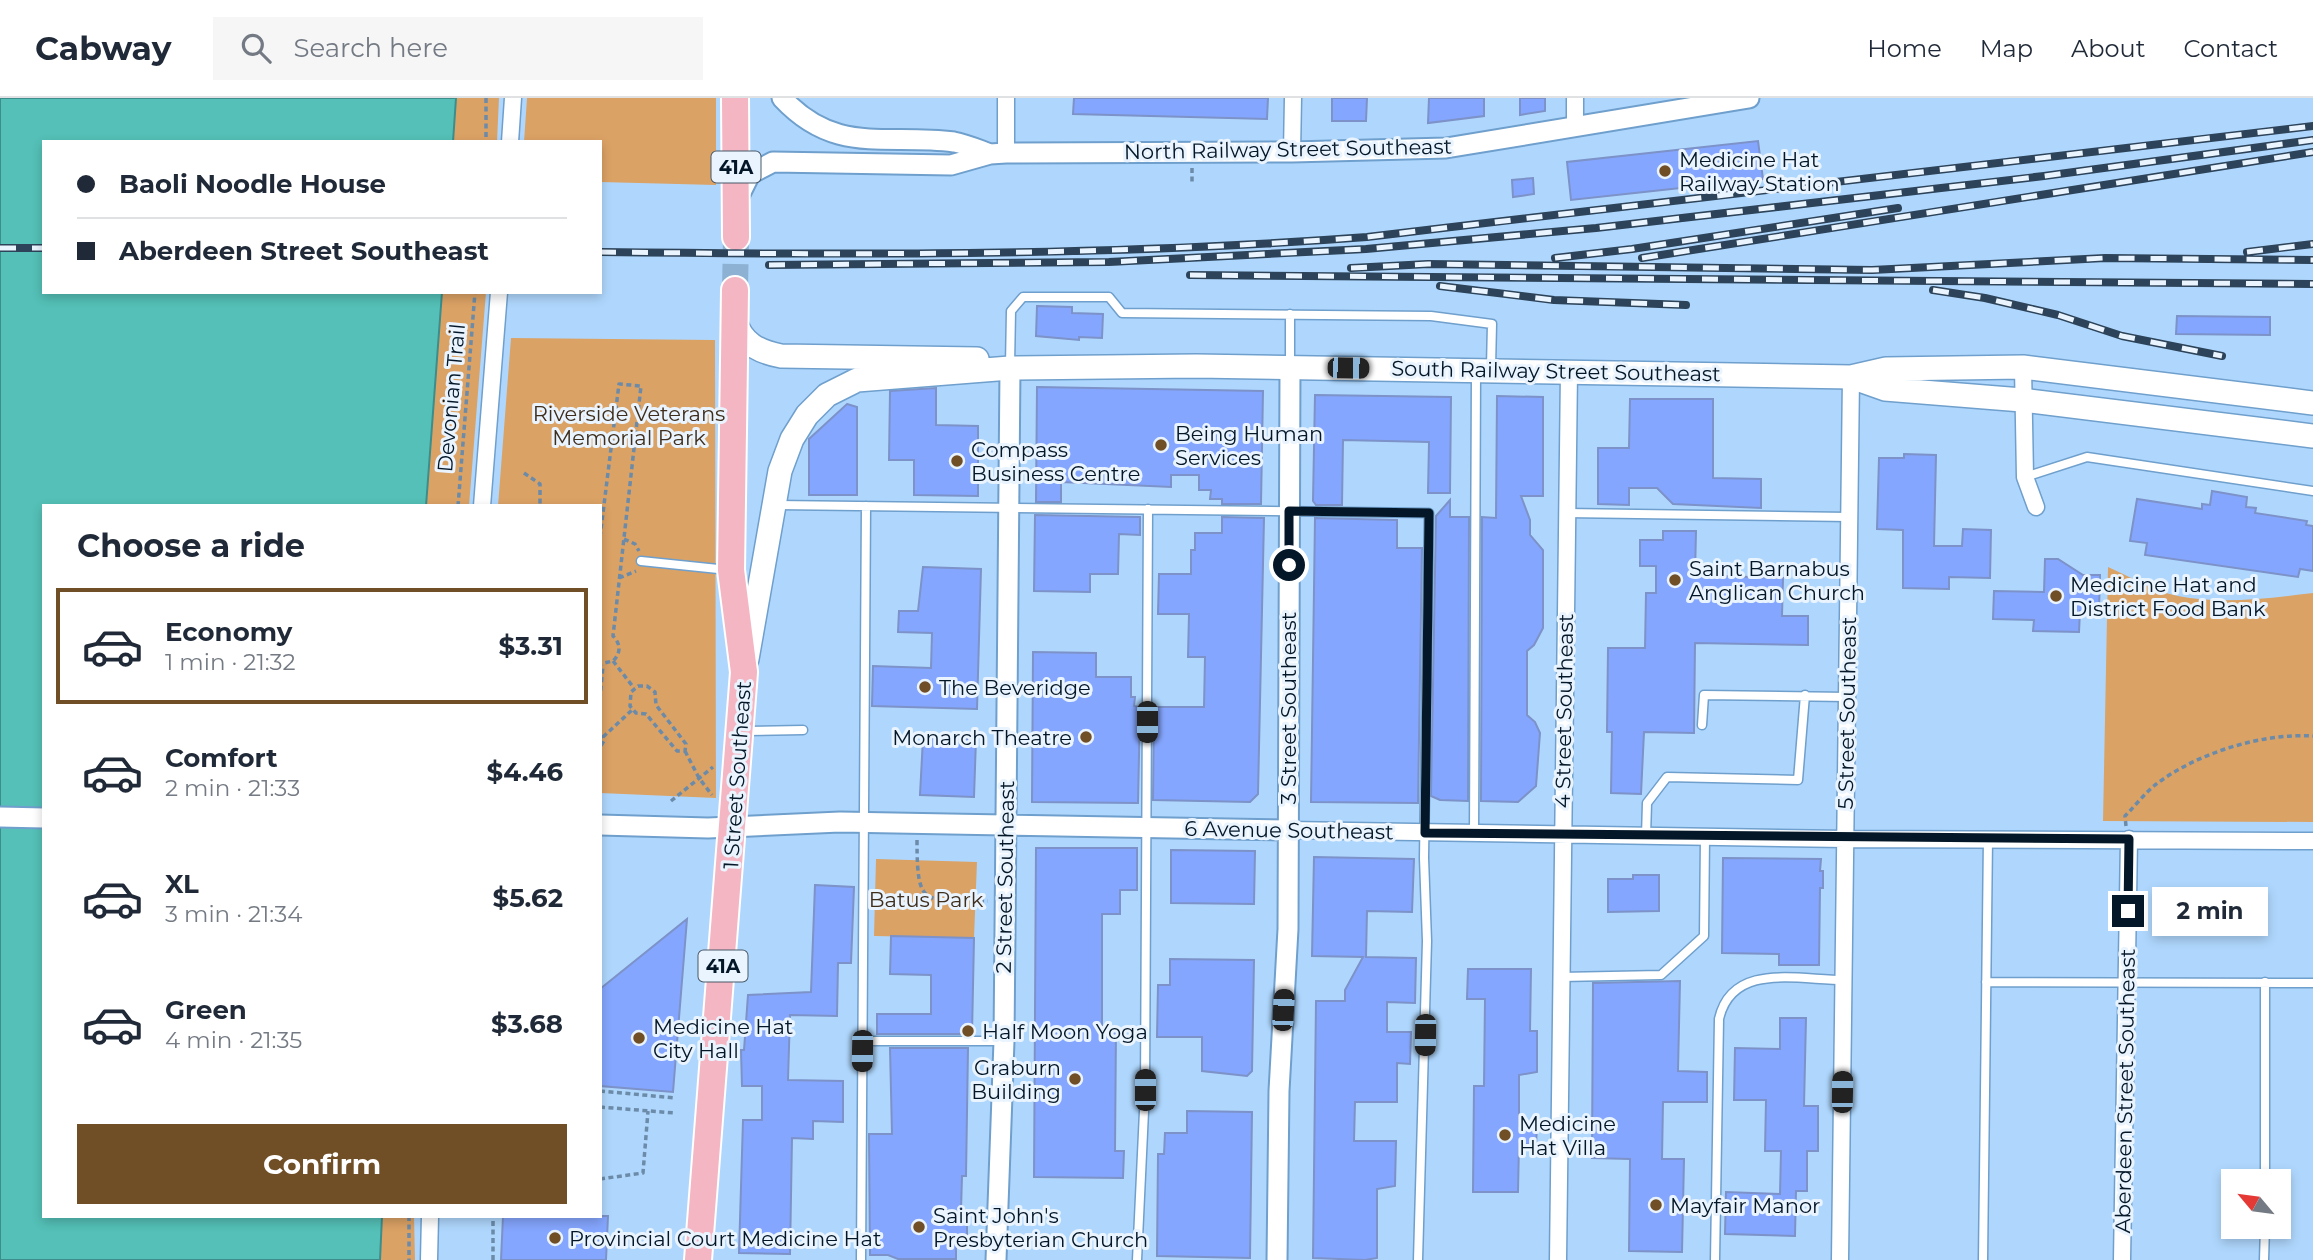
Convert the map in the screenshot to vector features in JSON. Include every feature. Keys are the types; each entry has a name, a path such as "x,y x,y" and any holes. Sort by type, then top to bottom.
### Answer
{"main road":[{"name":"41A","path":"735,98 736,237"},
{"name":"1 Street Southeast","path":"698,1260 735,825 744,673 731,570 735,290"},
{"name":"South Railway Street Southeast","path":"735,320 749,344 768,354 968,357 1010,368"},
{"name":"South Railway Street Southeast","path":"744,673 780,471 792,439 807,415 827,395 857,380 1010,368 1290,367 1851,377 1886,369 2023,367 2313,403"},
{"name":"South Railway Street Southeast","path":"1851,377 1885,388 2022,400 2313,436"}],"street":[{"path":"510,140 513,98"},
{"name":"North Railway Street Southeast","path":"782,98 818,127 852,140 956,142 998,153"},
{"path":"998,153 1006,98"},
{"path":"1292,152 1293,98"},
{"path":"1575,98 1575,125"},
{"name":"North Railway Street Southeast","path":"736,202 750,174 773,162 951,165 998,153 1292,152 1446,148 1749,98"},
{"path":"482,504 499,294"},
{"name":"3 Street Southeast","path":"1277,1260 1288,830 1290,367"},
{"path":"2023,367 2025,477 2036,507"},
{"name":"2 Street Southeast","path":"996,1260 1004,1041 1010,368"},
{"name":"4 Street Southeast","path":"1558,1260 1569,371"},
{"name":"5 Street Southeast","path":"1840,1260 1851,377"},
{"path":"0,817 42,818"},
{"name":"6 Avenue Southeast","path":"602,825 864,823 1845,839 2313,841"},
{"name":"Aberdeen Street Southeast","path":"2122,1260 2129,839"},
{"path":"429,1260 430,1218"}],"lane":[{"path":"1010,368 1011,311 1023,297 1110,297 1122,313 1431,316 1492,324 1484,370 1474,834"},
{"path":"1290,314 1290,367"},
{"path":"2025,477 2087,457 2313,491"},
{"path":"774,505 1429,513 1425,833 1427,954 1418,1260"},
{"path":"861,1260 866,506"},
{"path":"1137,1260 1145,1090 1148,509"},
{"path":"1566,513 1849,517"},
{"path":"641,561 731,570"},
{"path":"1702,725 1704,695 1847,697"},
{"path":"1646,836 1647,803 1667,777 1798,780 1805,695"},
{"path":"739,731 803,730"},
{"path":"1562,977 1661,975 1704,936 1705,836"},
{"path":"1983,1260 1988,838"},
{"path":"1715,1260 1719,1019 1723,1002 1731,990 1744,982 1762,979 1843,980"},
{"path":"1986,982 2313,983"},
{"path":"2265,982 2265,1169"},
{"path":"862,1041 1004,1041"},
{"path":"2264,1260 2265,1239"}],"path":[{"path":"486,98 486,140"},
{"name":"Devonian Trail","path":"458,504 475,294"},
{"path":"602,521 619,384 641,386 613,636 620,649 613,662 602,665"},
{"path":"524,472 540,484 540,504"},
{"path":"613,662 634,688"},
{"path":"632,710 629,696 634,688 647,686 655,692 656,705 685,742 685,751 699,778 712,795"},
{"path":"602,736 632,710"},
{"path":"632,710 646,714 676,750 685,751"},
{"path":"2129,839 2125,816 2153,786 2186,765 2276,736 2313,736"},
{"path":"671,801 713,767"},
{"path":"917,824 917,879 922,892 942,900 1005,901"},
{"path":"602,1091 676,1098"},
{"path":"602,1107 675,1113"},
{"path":"602,1179 643,1173 648,1111"},
{"path":"409,1218 409,1260"},
{"path":"493,1218 493,1260"}],"green space":[{"path":"456,98 499,98 497,140 453,140"},
{"path":"527,98 716,98 716,185 602,182 602,140 524,140"},
{"path":"442,294 486,294 469,504 426,504"},
{"name":"Riverside Veterans Memorial Park","path":"511,338 715,340 716,798 602,793 602,504 498,504"},
{"path":"2108,567 2160,591 2195,599 2246,600 2313,593 2313,822 2103,821"},
{"name":"Batus Park","path":"876,859 977,862 974,938 874,936"},
{"path":"382,1218 414,1218 415,1260 380,1260"}],"shaded area":[{"path":"0,98 456,98 453,140 42,140 42,294 442,294 426,504 42,504 42,1218 382,1218 380,1260 0,1260"}],"building":[{"path":"1074,98 1268,98 1267,119 1073,114"},
{"path":"1332,98 1367,98 1366,121 1332,121"},
{"path":"1429,98 1484,98 1484,116 1428,123"},
{"path":"1520,98 1545,98 1545,111 1520,115"},
{"name":"Medicine Hat Railway Station","path":"1758,141 1763,179 1571,200 1567,162"},
{"path":"1533,178 1534,194 1513,197 1512,180"},
{"path":"1037,306 1072,307 1072,313 1103,314 1102,338 1079,337 1079,340 1036,336"},
{"path":"2177,316 2270,317 2270,335 2176,334"},
{"path":"1037,387 1263,391 1261,504 1222,504 1222,499 1210,499 1211,490 1199,490 1199,475 1171,475 1171,487 1061,482 1061,502 1036,502"},
{"path":"936,388 936,425 978,426 978,496 914,495 914,460 889,460 890,391"},
{"path":"1315,395 1451,397 1450,493 1428,493 1429,442 1343,440 1342,505 1316,505 1313,501"},
{"path":"1497,396 1543,397 1543,496 1521,496 1530,520 1530,535 1543,550 1543,628 1534,645 1527,651 1527,715 1535,722 1540,733 1536,786 1518,802 1481,801 1482,517 1496,518"},
{"path":"1630,399 1713,399 1713,478 1761,479 1761,508 1673,504 1657,488 1629,488 1629,505 1598,504 1598,448 1629,448"},
{"path":"847,404 857,407 857,495 809,495 809,439"},
{"path":"1904,454 1936,455 1934,546 1962,546 1963,529 1991,530 1990,578 1949,577 1949,589 1903,588 1903,530 1877,529 1879,458 1904,458"},
{"path":"2212,491 2247,497 2246,507 2256,508 2255,513 2307,521 2306,525 2313,526 2313,571 2300,569 2298,577 2145,555 2147,543 2130,541 2137,499 2202,509 2202,504 2210,505"},
{"path":"1450,500 1450,517 1469,517 1468,801 1440,800 1431,796 1436,516"},
{"path":"1035,515 1140,517 1140,535 1119,534 1118,574 1090,574 1090,592 1034,591"},
{"path":"1222,517 1264,518 1258,794 1250,802 1153,800 1154,707 1204,707 1205,657 1188,657 1189,614 1158,614 1159,574 1191,574 1191,550 1195,550 1195,533 1222,533"},
{"path":"1315,518 1397,520 1397,548 1422,548 1418,803 1311,802"},
{"path":"1663,531 1696,531 1695,575 1783,578 1782,616 1808,616 1808,645 1695,643 1694,733 1644,732 1641,794 1611,793 1612,732 1607,732 1608,648 1645,648 1646,593 1656,593 1656,566 1640,566 1640,540 1663,540"},
{"name":"Medicine Hat and District Food Bank","path":"2045,559 2058,559 2083,575 2100,575 2099,611 2080,611 2079,632 2033,631 2034,620 1993,619 1994,591 2044,592"},
{"path":"923,567 981,569 977,709 872,706 873,666 931,668 932,633 898,632 899,611 918,611"},
{"path":"1033,652 1096,653 1096,677 1131,677 1131,697 1135,697 1134,706 1140,707 1138,803 1032,802"},
{"path":"923,738 976,739 974,797 920,795"},
{"path":"1036,848 1137,848 1137,890 1120,890 1120,914 1102,914 1102,1027 1116,1027 1115,1151 1124,1151 1123,1178 1034,1177"},
{"path":"1171,850 1255,851 1254,904 1171,903"},
{"path":"1314,857 1414,859 1412,912 1367,911 1366,957 1416,958 1415,1003 1387,1002 1387,1032 1411,1032 1410,1064 1397,1063 1397,1102 1355,1102 1354,1141 1396,1141 1395,1186 1377,1189 1377,1258 1365,1260 1313,1258 1316,1001 1345,1001 1345,990 1363,957 1312,956"},
{"path":"1723,858 1821,859 1823,888 1820,888 1819,965 1779,965 1779,954 1722,953"},
{"path":"1633,875 1659,875 1659,911 1608,912 1608,879 1633,879"},
{"path":"815,885 854,887 851,963 838,963 837,1016 790,1015 788,1080 843,1081 843,1122 813,1121 813,1139 792,1138 790,1254 739,1253 743,1120 762,1120 762,1086 742,1086 741,1050 744,1050 748,995 811,992"},
{"name":"Medicine Hat City Hall","path":"687,919 673,1092 602,1086 602,987"},
{"path":"891,936 974,938 972,1034 877,1034 877,1014 931,1014 931,975 890,974"},
{"path":"1170,959 1254,960 1252,1071 1247,1076 1202,1071 1202,1037 1157,1037 1158,985 1170,985"},
{"path":"1468,969 1531,969 1530,1031 1537,1031 1537,1072 1519,1075 1519,1126 1537,1126 1536,1145 1519,1144 1518,1192 1473,1192 1474,1086 1484,1086 1485,999 1467,999"},
{"path":"1680,981 1678,1071 1707,1072 1707,1102 1663,1102 1662,1159 1684,1159 1682,1252 1629,1251 1630,1159 1592,1158 1593,983"},
{"path":"1780,1018 1806,1018 1804,1106 1818,1106 1818,1151 1807,1151 1807,1191 1796,1191 1795,1236 1725,1234 1726,1192 1780,1194 1781,1151 1765,1151 1766,1100 1734,1100 1735,1048 1780,1049"},
{"path":"890,1048 968,1048 966,1176 962,1176 961,1210 967,1210 967,1244 956,1244 956,1259 898,1259 888,1255 870,1255 869,1134 892,1134"},
{"path":"1187,1111 1252,1112 1250,1258 1157,1256 1158,1154 1164,1154 1165,1133 1187,1133"},
{"name":"Provincial Court Medicine Hat","path":"608,1216 606,1260 501,1260 503,1218"}],"tunnel":[{"path":"735,290 736,237"}],"railway":[{"path":"602,252 888,254 1080,251 1367,237 2313,126"},
{"path":"769,265 1109,262 1366,249 1596,228 2044,176 2313,140"},
{"path":"1642,258 2313,152"},
{"path":"1555,258 1632,249 1898,208"},
{"path":"2247,252 2313,244"},
{"path":"0,248 42,248"},
{"path":"1351,268 1428,264 1872,270 2105,258 2313,260"},
{"path":"1190,275 2313,284"},
{"path":"1440,286 1554,300 1686,305"},
{"path":"1933,290 1985,298 2058,315 2122,336 2222,356"}],"place":[{"name":"Medicine Hat Railway Station","path":"1665,171"},
{"name":"Being Human Services","path":"1161,445"},
{"name":"Compass Business Centre","path":"957,461"},
{"name":"Saint Barnabus Anglican Church","path":"1675,580"},
{"name":"Medicine Hat and District Food Bank","path":"2056,596"},
{"name":"The Beveridge","path":"925,687"},
{"name":"Monarch Theatre","path":"1086,737"},
{"name":"Half Moon Yoga","path":"968,1031"},
{"name":"Medicine Hat City Hall","path":"639,1038"},
{"name":"Graburn Building","path":"1075,1079"},
{"name":"Medicine Hat Villa","path":"1505,1135"},
{"name":"Mayfair Manor","path":"1656,1205"},
{"name":"Saint John's Presbyterian Church","path":"919,1227"},
{"name":"Provincial Court Medicine Hat","path":"555,1238"}],"route":[{"path":"1289,565 1289,511 1429,513 1425,833 1845,839 2129,839 2128,911"}]}
